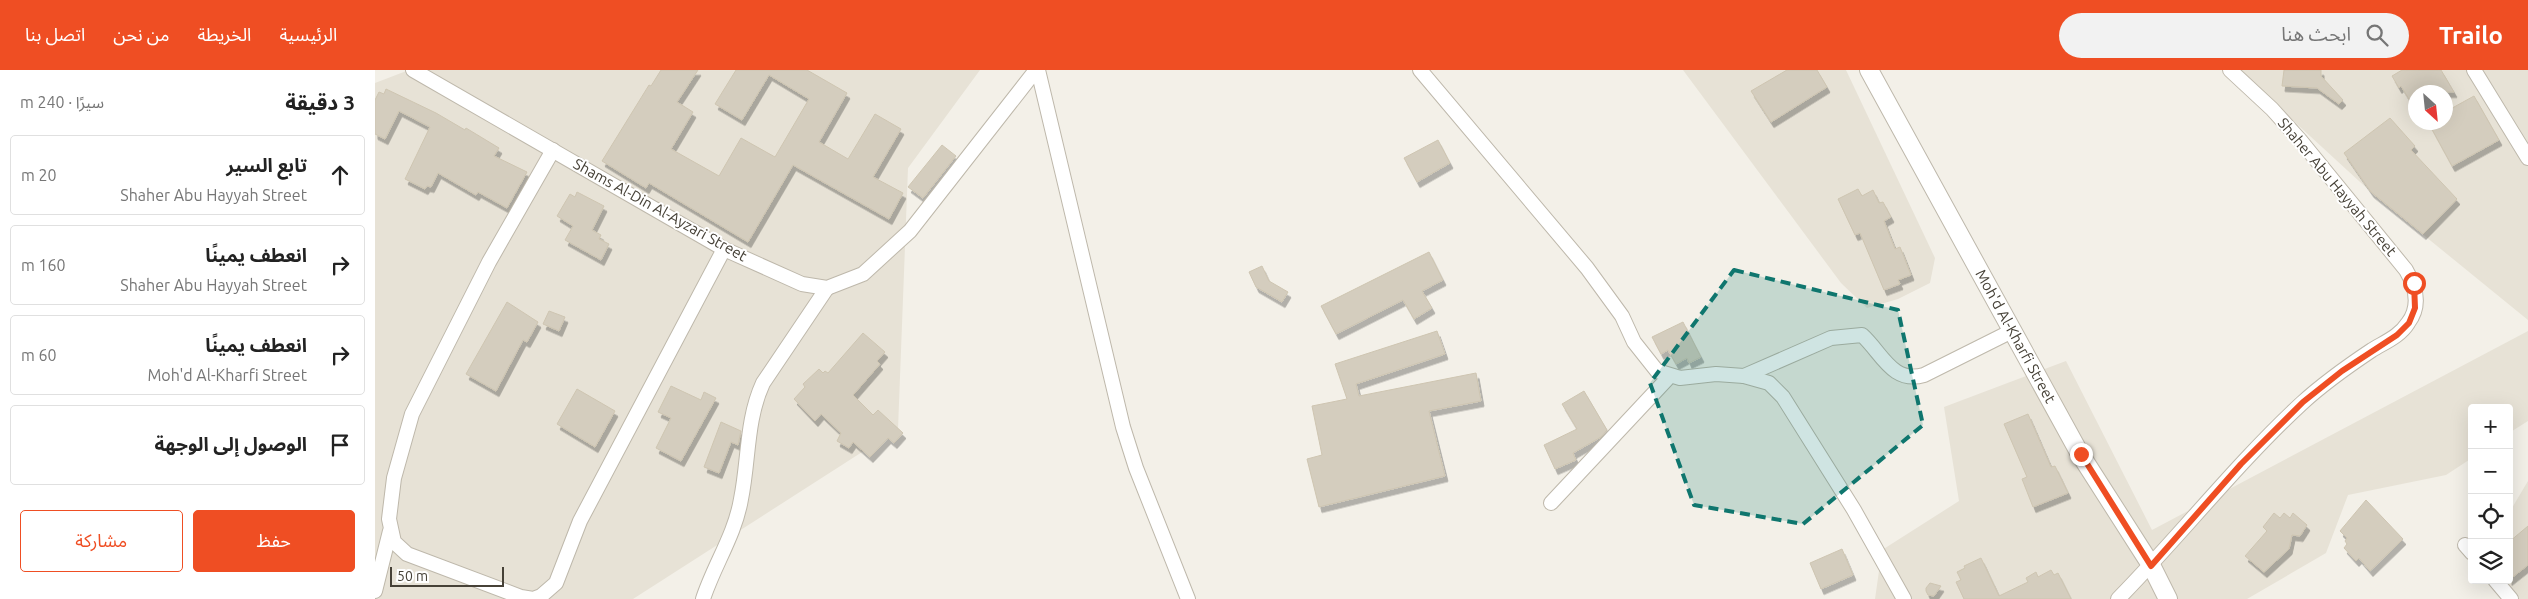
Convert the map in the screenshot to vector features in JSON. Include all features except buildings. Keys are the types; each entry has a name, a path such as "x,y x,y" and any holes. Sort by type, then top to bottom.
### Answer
{"street":[{"name":"Shams Al-Din Al-Ayzari Street","path":"413,70 724,249 802,284 827,288"},
{"path":"703,599 729,540 741,500 751,419 763,383 827,288 863,274 909,231 1037,70"},
{"path":"1037,70 1123,427 1136,468 1188,599"},
{"path":"1420,70 1587,268 1622,316 1634,342 1657,371 1669,377 1680,378 1716,374 1744,376 1769,383 1783,397 1854,510 1904,599"},
{"name":"Moh'd Al-Kharfi Street","path":"1869,70 2081,454 2151,566 2168,599"},
{"name":"Shaher Abu Hayyah Street","path":"2118,599 2151,566 2241,464 2303,402 2342,371 2397,335 2409,323 2415,308 2414,283 2406,270 2300,140 2272,109 2230,70"},
{"path":"2474,70 2528,158"},
{"path":"375,591 390,531 389,507 394,478 412,414 489,262 553,150"},
{"path":"390,531 394,542 407,554 521,597 533,599 549,590 556,583 562,572 580,521 724,249"},
{"path":"1744,376 1831,338 1861,335 1901,376 1912,378 1924,375 2012,331"},
{"path":"1551,503 1669,377"},
{"path":"2498,584 2511,599"}],"highlighted area":[{"path":"1734,270 1898,310 1923,425 1803,524 1694,505 1650,383"}],"shaded area":[{"path":"409,70 980,70 908,168 898,429 633,599 375,599 375,83"},
{"path":"1683,70 1846,70 1935,258 1930,283 1898,299 1867,308 1841,283"},
{"path":"2238,70 2528,70 2528,320 2372,193"},
{"path":"2528,331 2528,421 2513,430 2513,404 2468,404 2468,461 2446,475 2348,495 2326,553 2247,599 1875,599 1882,550 1959,501 1944,407 2066,361 2152,530"},
{"path":"2528,481 2528,599 2512,599 2505,584 2513,584 2513,506"}],"route":[{"path":"2081,454 2151,566 2241,464 2303,402 2342,371 2397,335 2409,323 2415,308 2416,295 2414,283"}]}
